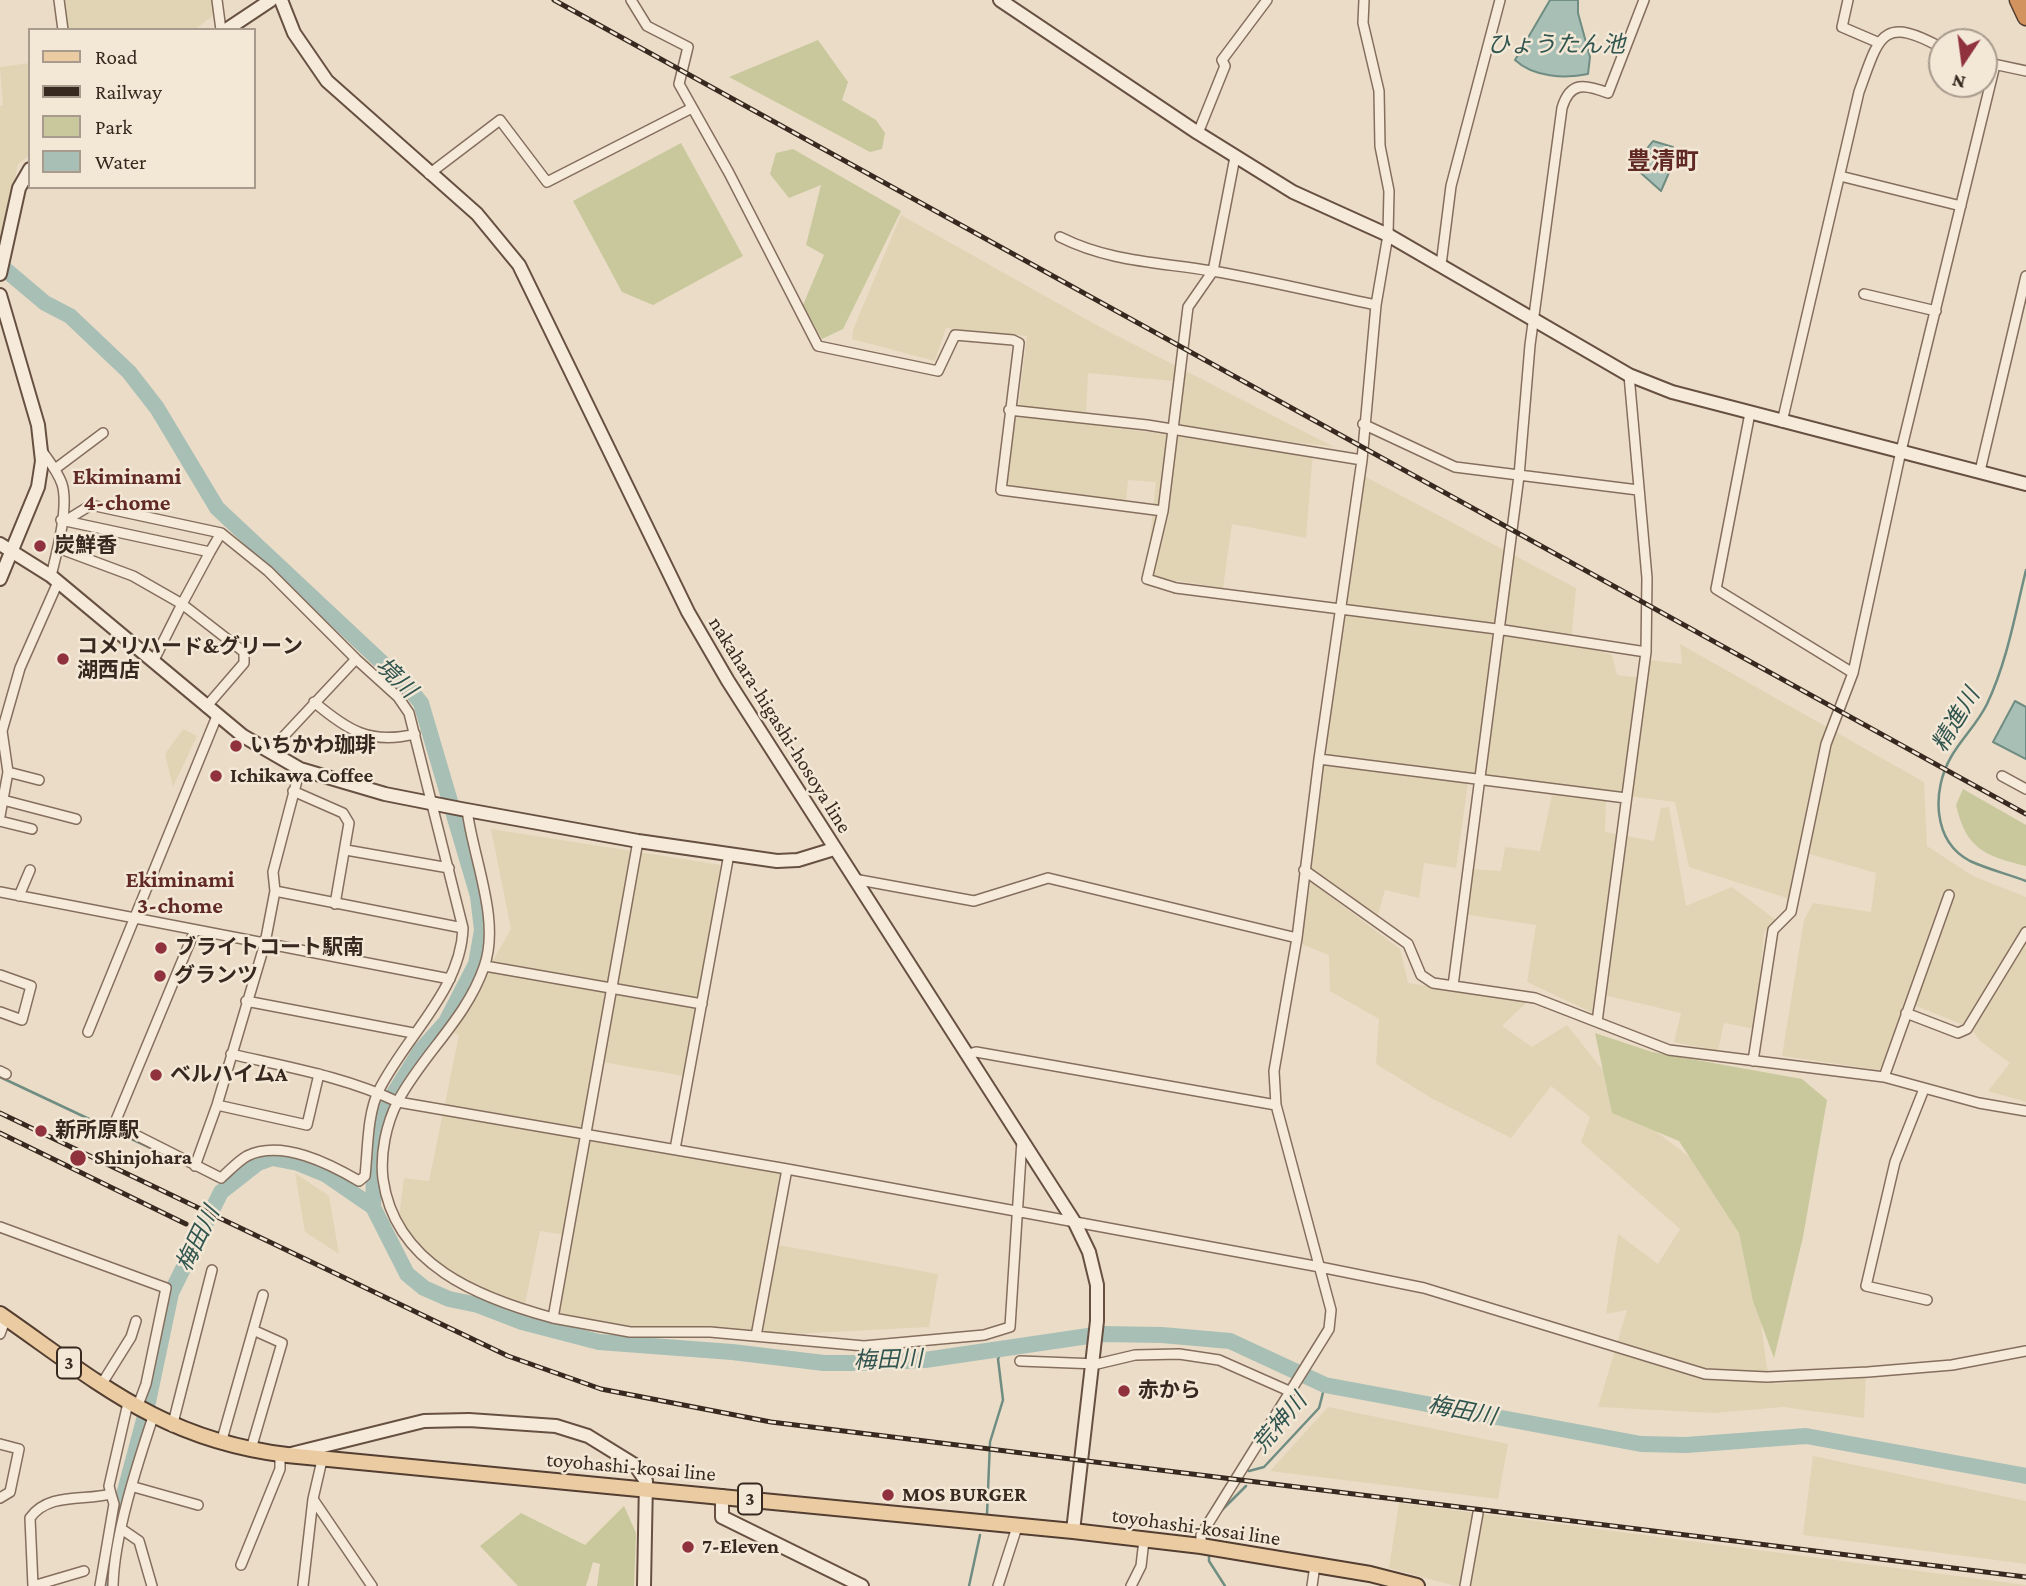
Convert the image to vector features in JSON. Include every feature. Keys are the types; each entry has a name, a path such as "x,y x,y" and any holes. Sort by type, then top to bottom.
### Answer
{"highway":[{"path":"2018,0 2026,17"}],"main road":[{"name":"toyohashi-kosai line","path":"3,1316 100,1385 172,1427 221,1443 251,1449 1144,1539 1315,1565 1417,1586"}],"street":[{"path":"59,0 63,28"},
{"path":"217,0 224,28"},
{"path":"227,28 271,0"},
{"name":"nakahara-higashi-hosoya line","path":"281,0 294,33 327,81 477,214 519,265 688,612 834,849 1075,1223 1089,1252 1097,1285 1097,1321 1073,1531"},
{"path":"631,0 646,26 688,47 679,85 690,109 729,173 818,346 938,370 955,335 1013,340 1019,343 1020,355 1009,410 1001,490 1163,511"},
{"path":"1000,0 1198,133 1293,192 1388,235 1629,375 1672,392 2026,484"},
{"path":"1198,133 1226,66 1222,60 1267,0"},
{"path":"1208,1547 1200,1535 1329,1329 1331,1318 1321,1267 1276,1105 1277,1048 1297,938 1319,759 1362,460 1363,424 1376,305 1388,235 1389,191 1380,146 1378,91 1363,23 1364,0"},
{"path":"1441,265 1451,186 1500,0"},
{"path":"1453,986 1497,629 1519,476 1534,319 1566,93 1577,86 1588,85 1608,93 1644,0"},
{"path":"1848,0 1842,27 1877,41"},
{"path":"1782,422 1859,92 1877,41 1886,35 1914,32 1928,40"},
{"path":"1998,66 2026,71"},
{"path":"1753,1061 1773,930 1791,912 1826,744 1853,673 1902,451 1987,98"},
{"path":"429,174 500,120 547,182 690,109"},
{"path":"1235,157 1213,271 1188,307 1163,511 1147,579 1176,588 1497,629 1646,652"},
{"path":"0,274 19,188 28,172"},
{"path":"1840,176 1961,206"},
{"path":"1060,237 1090,252 1117,258 1213,271 1376,305"},
{"path":"1980,471 2026,276"},
{"path":"1864,294 1936,311"},
{"path":"0,295 42,450 54,469 65,497 54,579 20,668 2,731 8,772 0,818 32,829"},
{"path":"1597,1022 1646,652 1647,578 1629,375"},
{"path":"1009,410 1175,430 1362,460"},
{"path":"1750,413 1716,589 1853,673"},
{"path":"1363,424 1455,467 1638,490"},
{"path":"54,469 103,433"},
{"path":"0,579 38,487 42,450"},
{"path":"63,521 91,505 221,533 268,571 398,697 410,713 463,928 462,951 450,979 378,1092 365,1176 359,1181 328,1164 276,1152 248,1156 221,1178 120,1127 116,1120 195,930"},
{"path":"63,521 210,552"},
{"path":"153,662 221,533"},
{"path":"0,544 54,579 217,716 269,752 300,769 342,783 433,803 638,841 729,854 798,860 834,849"},
{"path":"58,548 133,576 183,604 244,652 244,663 206,707"},
{"path":"269,752 356,659"},
{"path":"314,702 335,720 366,735 388,739 415,734"},
{"path":"88,1032 217,716"},
{"path":"1319,759 1626,798"},
{"path":"195,1166 217,1105 265,943 275,891 273,872 300,769"},
{"path":"8,772 39,779"},
{"path":"2002,776 2026,789"},
{"path":"293,791 343,813 349,822 335,904"},
{"path":"3,800 76,819"},
{"path":"464,809 489,922 485,965 460,1016 398,1102 386,1134 383,1172 386,1195 405,1239 444,1274 502,1301 553,1318 630,1332 756,1336 864,1346 984,1335 1010,1327 1023,1139"},
{"path":"553,1318 588,1134 638,841"},
{"path":"346,850 449,868"},
{"path":"675,1149 729,854"},
{"path":"19,896 30,870"},
{"path":"1304,870 1408,944 1421,975 1433,983 1535,998 1669,1050 1884,1077 1924,1089 2026,1111"},
{"path":"855,878 974,901 1048,878 1297,938"},
{"path":"275,891 463,928"},
{"path":"0,892 450,979"},
{"path":"1884,1077 1949,895"},
{"path":"1906,1013 1958,1033 1967,1029 2026,932"},
{"path":"485,965 702,1004"},
{"path":"0,975 30,986 22,1020 0,1012"},
{"path":"246,1001 414,1034"},
{"path":"968,1054 976,1052 1276,1105"},
{"path":"231,1054 319,1074 378,1092 398,1102 787,1168 1424,1288 1705,1374 1767,1377 1868,1372 1952,1365 2026,1351"},
{"path":"217,1105 307,1125 319,1074"},
{"path":"1924,1089 1895,1162 1866,1286 1927,1300"},
{"path":"756,1336 787,1168"},
{"path":"0,1227 166,1288 141,1410 134,1487 113,1586"},
{"path":"172,1427 212,1270"},
{"path":"221,1443 263,1295"},
{"path":"0,1334 3,1316"},
{"path":"100,1385 131,1337 136,1321"},
{"path":"251,1449 282,1343 253,1330"},
{"path":"1020,1361 1092,1362 1135,1355 1179,1354 1219,1360 1290,1389"},
{"path":"100,1586 114,1504 109,1486 141,1410"},
{"path":"241,1565 280,1469 283,1454 424,1421 468,1420 556,1426 588,1436 635,1465 646,1481 644,1586"},
{"path":"0,1444 19,1449 10,1492 0,1498"},
{"path":"303,1586 313,1499 323,1456"},
{"path":"134,1487 198,1505"},
{"path":"84,1572 33,1586 29,1523 32,1515 66,1497 111,1494"},
{"path":"722,1496 722,1517 862,1586"},
{"path":"313,1499 372,1586"},
{"path":"1465,1586 1478,1513"},
{"path":"998,1586 1017,1527"},
{"path":"123,1530 139,1541 152,1586"},
{"path":"1130,1586 1141,1566 1144,1539"},
{"path":"1312,1586 1315,1565"}],"shaded area":[{"path":"61,0 211,0 214,15 197,28 63,28"},
{"path":"28,63 28,156 18,164 3,238 0,238 0,106 3,105 0,67"},
{"path":"901,215 1100,327 1334,447 1167,426 1173,381 1088,373 1086,415 1018,407 1027,336 946,328 935,361 852,339 853,330"},
{"path":"1014,415 1313,453 1306,538 1232,524 1223,588 1146,576 1156,482 1128,480 1126,503 1005,487"},
{"path":"1364,476 1576,588 1571,642 1612,655 1617,675 1649,679 1649,660 1682,664 1680,644 1924,782 1927,846 1973,876 2026,897 2026,1102 1988,1091 2010,1063 1980,1041 1971,1028 1914,1005 1879,1070 1782,1056 1804,920 1813,903 1871,912 1876,873 1799,851 1793,900 1689,867 1675,802 1324,756"},
{"path":"183,729 197,736 173,787 165,754"},
{"path":"1320,763 1468,783 1456,868 1424,863 1419,898 1385,890 1378,915 1307,866"},
{"path":"1552,795 1606,801 1605,832 1654,841 1661,808 1669,807 1686,906 1732,887 1776,920 1764,932 1755,1029 1724,1023 1718,1051 1674,1042 1681,1013 1600,994 1595,1014 1527,982 1536,925 1463,914 1473,869 1501,871 1505,847 1540,851"},
{"path":"491,829 721,865 684,1076 602,1062 591,1138 780,1173 767,1243 938,1274 929,1327 772,1335 612,1325 559,1313 572,1236 540,1231 525,1304 488,1293 450,1273 420,1247 399,1216 404,1178 429,1181 459,1035 452,1032 511,929"},
{"path":"1311,882 1400,949 1408,983 1528,1001 1502,1026 1532,1047 1567,1025 1644,1122 1723,1183 1749,1234 1767,1368 1775,1384 1866,1374 1864,1418 1783,1407 1714,1413 1598,1407 1627,1310 1606,1314 1618,1234 1658,1264 1680,1229 1581,1142 1590,1117 1551,1086 1511,1138 1433,1099 1376,1064 1379,1019 1330,991 1329,955 1299,943"},
{"path":"295,1173 329,1196 339,1254 305,1232"},
{"path":"1328,1407 1508,1444 1498,1499 1270,1471"},
{"path":"1813,1456 2026,1501 2026,1564 1803,1535"},
{"path":"1399,1503 2026,1586 1455,1586 1389,1568"}],"green space":[{"path":"818,40 848,82 842,100 876,120 885,133 882,149 870,152 729,77"},
{"path":"681,143 743,256 653,305 622,292 573,201"},
{"path":"793,149 901,211 843,329 822,339 803,305 824,255 806,245 821,185 789,198 770,174 776,153"},
{"path":"1963,789 2026,825 2026,866 1988,854 1972,841 1965,832 1956,805"},
{"path":"1595,1033 1652,1052 1802,1079 1827,1100 1803,1237 1774,1358 1753,1301 1739,1233 1679,1141 1612,1113"},
{"path":"624,1506 636,1533 634,1586 597,1586 600,1564 593,1562 586,1586 518,1586 480,1546 521,1513 585,1545"}],"water":[{"name":"ひょうたん池","path":"1550,0 1578,0 1578,13 1590,57 1588,74 1550,75 1531,70 1515,60"},
{"path":"1653,141 1673,147 1671,168 1661,191 1633,166"},
{"path":"2015,701 2026,707 2026,759 1993,742"}],"waterway":[{"name":"境川","path":"0,265 45,303 70,316 129,372 157,408 217,508 407,686 421,703 478,896 482,930 476,964 446,1022 421,1050 388,1103 375,1146 373,1207"},
{"name":"精進川","path":"2026,570 2010,638 1994,688 1983,711 1951,757 1945,770 1939,799 1942,828 1957,852 1977,864 2026,881"},
{"path":"0,1077 174,1159"},
{"name":"梅田川","path":"105,1586 110,1547 145,1416 171,1293 221,1192 258,1163 272,1158 298,1163 325,1174 373,1207 407,1274 424,1288 449,1299 478,1305 522,1322 599,1342 732,1352 824,1363 862,1363 925,1360 1102,1334 1162,1335 1230,1341 1325,1385 1641,1444 1686,1445 1806,1436 2026,1476"},
{"name":"梅田川","path":"221,1181 228,1184"},
{"path":"987,1514 990,1442 1003,1400 998,1359 1003,1347"},
{"name":"荒神川","path":"1249,1471 1264,1467 1319,1408 1325,1385"},
{"name":"荒神川","path":"1219,1513 1246,1486"},
{"name":"荒神川","path":"1209,1542 1210,1528"},
{"path":"969,1586 980,1535"},
{"name":"荒神川","path":"1209,1552 1209,1561 1225,1586"}],"railway":[{"path":"554,0 2026,814"},
{"path":"0,1113 508,1356 601,1389 771,1422 2026,1577"},
{"path":"0,1133 186,1224"}],"place":[{"name":"炭鮮香","path":"40,546"},
{"name":"コメリハード&グリーン 湖西店","path":"63,659"},
{"name":"いちかわ珈琲","path":"236,746"},
{"name":"Ichikawa Coffee","path":"216,776"},
{"name":"ブライトコート駅南","path":"161,948"},
{"name":"グランツ","path":"160,976"},
{"name":"ベルハイムA","path":"156,1075"},
{"name":"新所原駅","path":"41,1131"},
{"name":"Shinjohara","path":"78,1158"},
{"name":"赤から","path":"1124,1391"},
{"name":"MOS BURGER","path":"888,1495"},
{"name":"7-Eleven","path":"688,1547"}],"district":[{"name":"豊清町","path":"1663,162"},
{"name":"Ekiminami 4-chome","path":"127,490"},
{"name":"Ekiminami 3-chome","path":"180,893"}]}
